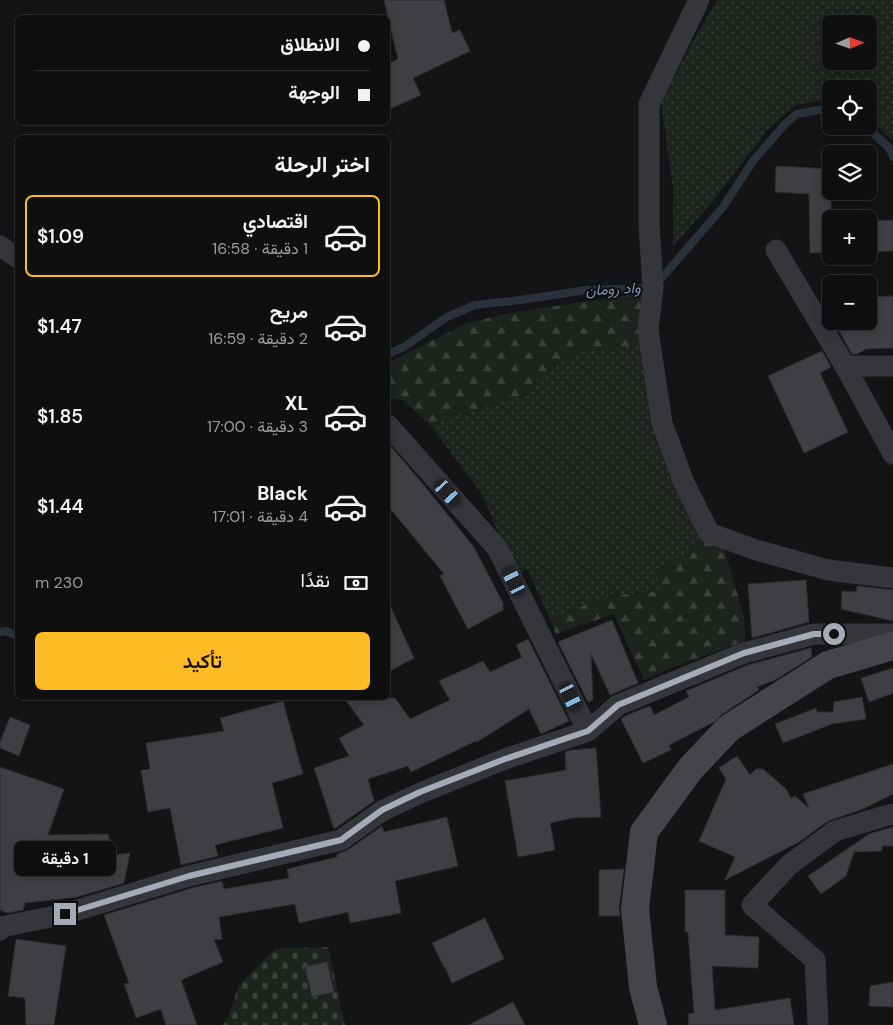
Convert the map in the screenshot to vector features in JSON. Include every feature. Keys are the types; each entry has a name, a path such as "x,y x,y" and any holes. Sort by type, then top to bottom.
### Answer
{"main road":[{"path":"653,1025 643,987 635,909 644,832 691,768 729,728 828,664 893,646"}],"street":[{"path":"699,0 648,104 649,224 653,288 648,330 662,423 684,483 709,533 756,550 828,570 893,578"},
{"path":"0,246 15,256"},
{"path":"776,250 845,366 893,454"},
{"path":"845,366 893,366"},
{"path":"390,427 497,548 588,731"},
{"path":"0,928 65,914 189,876 341,840 382,810 420,792 505,759 588,731 618,705 744,653 814,634 893,634"},
{"path":"818,1025 815,960 752,905 789,865 835,831 893,814"}],"green space":[{"path":"717,0 893,0 893,141 877,126 877,80 822,80 822,100 796,105 768,129 712,202 673,246 673,188 661,102"},
{"path":"644,293 645,344 590,351 556,363 522,396 430,425 403,400 390,398 390,362 465,324 509,313"},
{"path":"645,344 705,538 663,591 617,595 599,599 550,619 527,569 516,575 482,494 430,425 522,396 556,363 590,351"},
{"path":"705,538 723,545 744,616 745,641 644,680 614,614 556,634 550,619 599,599 617,595 663,591 655,573"},
{"path":"328,947 345,1025 223,1025 228,1017 239,985 275,949"}],"building":[{"path":"384,0 444,0 452,33 460,30 470,51 413,78 421,95 390,109 390,63 398,59 390,25 390,15 388,15"},
{"path":"776,166 822,169 822,200 831,200 831,210 822,210 822,252 810,253 809,194 775,192"},
{"path":"893,220 893,251 877,252 877,221"},
{"path":"893,296 893,348 866,349 857,354 852,354 839,330 877,330 877,297"},
{"path":"822,351 831,367 820,373 848,432 804,453 768,376"},
{"path":"390,445 474,547 503,603 503,610 468,629 440,576 444,574 390,508"},
{"path":"806,580 809,622 752,638 748,584"},
{"path":"857,586 893,590 893,621 841,609 842,591 856,592"},
{"path":"390,605 414,658 390,671"},
{"path":"612,620 638,683 610,695 591,654 593,700 588,702 558,642"},
{"path":"528,639 569,721 541,734 529,709 477,742 411,772 408,766 368,779 374,801 334,829 314,768 349,756 339,738 364,725 345,700 390,700 390,698 395,698 410,719 450,700 439,681 483,661 490,672 522,657 516,645"},
{"path":"811,648 812,657 775,680 757,687 759,690 721,715 714,722 669,745 671,750 643,763 621,719 625,716 650,706 654,715 689,697 686,691 748,665"},
{"path":"893,668 893,693 869,702 861,678"},
{"path":"862,697 866,719 832,724 783,743 775,724 816,708 817,712 833,712 834,702"},
{"path":"283,701 303,774 272,783 283,828 215,845 218,856 181,865 170,808 148,812 141,770 150,769 146,743 224,731 220,718"},
{"path":"10,717 30,725 19,756 0,748 0,742"},
{"path":"596,748 601,817 573,818 550,823 555,850 518,857 505,781 566,770 565,752"},
{"path":"737,756 750,775 756,769 763,769 786,789 791,798 795,796 809,808 803,794 893,764 893,794 863,809 828,821 799,842 725,880 735,857 699,841 726,779 719,768"},
{"path":"0,767 64,789 48,835 108,834 113,855 130,853 124,883 77,897 25,903 23,910 7,913 0,910"},
{"path":"447,817 458,866 395,881 401,913 350,923 348,912 299,923 295,904 219,917 222,939 214,940 223,962 181,980 197,1025 166,1025 161,1009 136,1018 124,984 129,983 104,915 192,888 222,881 224,889 289,878 287,869 337,857 337,854 348,850 382,826 384,832"},
{"path":"893,827 893,846 882,846 882,851 854,852 846,876 821,894 808,876 869,834"},
{"path":"624,869 619,907 620,916 599,916 599,870"},
{"path":"685,890 725,890 725,935 759,937 758,968 712,966 715,1010 790,998 794,1025 689,1025 688,1014 694,1013 688,932 685,932"},
{"path":"485,918 504,959 452,983 432,943"},
{"path":"16,939 66,946 54,1025 26,1025 25,998 8,996"},
{"path":"327,962 334,992 312,997 305,967"},
{"path":"893,982 893,1007 869,1006 870,986"},
{"path":"513,1002 525,1025 469,1025"}],"waterway":[{"name":"واد رومان","path":"390,353 404,347 447,317 475,305 587,290 653,288 723,207 753,161 786,123 797,114 822,110"},
{"name":"واد رومان","path":"875,135 889,148 893,157"},
{"name":"واد رومان","path":"0,632 6,631 15,635"}],"route":[{"path":"65,914 189,876 341,840 382,810 420,792 505,759 588,731 618,705 744,653 814,634 834,634"}]}
